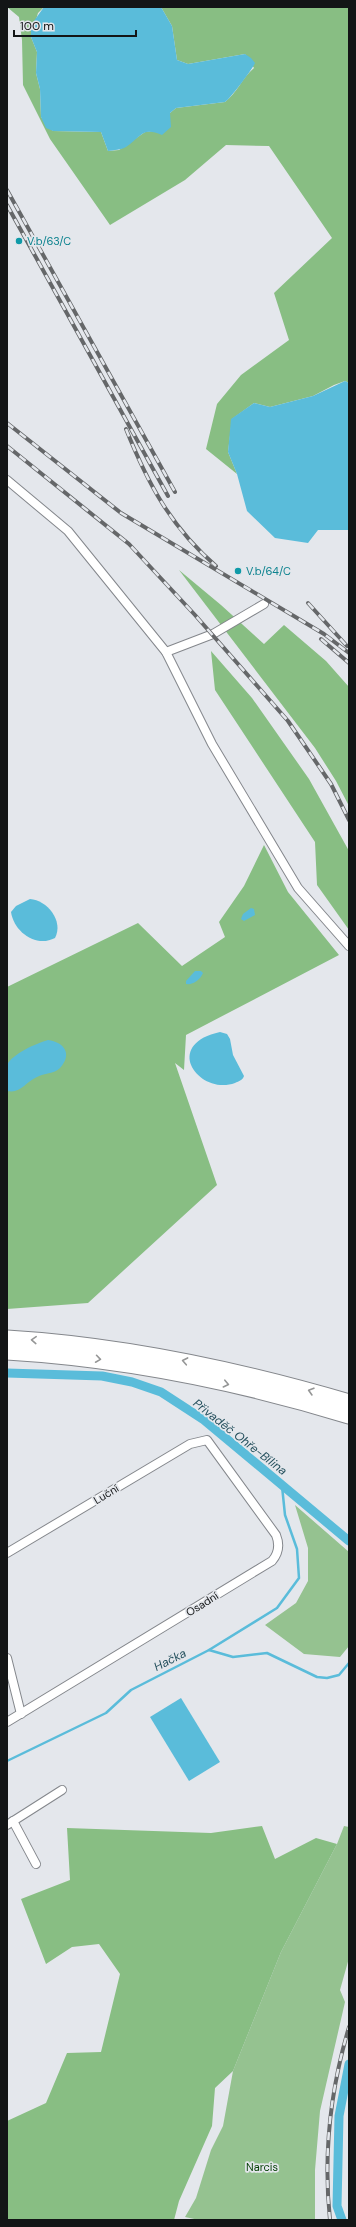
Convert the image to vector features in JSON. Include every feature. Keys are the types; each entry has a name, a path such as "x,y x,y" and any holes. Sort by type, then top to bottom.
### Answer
{"highway":[{"path":"7,1338 60,1348 273,1395 349,1416"},
{"path":"7,1352 60,1348 132,1351 275,1381 349,1402"}],"street":[{"path":"7,480 68,531 166,652 212,744 298,888 343,942 349,946"},
{"path":"166,652 213,634 264,604"},
{"name":"Luční","path":"7,1553 190,1444 207,1440"},
{"name":"Osadní","path":"7,1722 272,1561 276,1556 278,1542 276,1535 207,1440"},
{"path":"7,1658 21,1714"},
{"path":"36,1864 10,1823 62,1790"}],"green space":[{"path":"7,7 44,7 38,13 31,37 37,52 36,73 40,89 41,117 53,131 101,132 108,151 119,150 145,132 153,131 169,120 170,113 176,108 225,102 254,68 245,54 188,64 177,60 172,26 161,7 349,7 349,383 345,381 313,396 270,407 254,403 232,419 228,452 237,474 206,449 217,404 241,375 289,340 274,293 332,238 269,146 226,145 185,180 110,225 50,139 23,85 22,40 19,17"},
{"path":"179,570 264,644 284,625 326,661 349,687 349,806 336,781 315,748"},
{"path":"211,651 252,698 309,779 349,851 349,930 317,885 315,842 215,690"},
{"path":"264,845 288,892 339,955 186,1035 184,1070 175,1063 217,1185 88,1303 7,1309 7,987 138,923 182,966 225,937 219,922 244,886"},
{"path":"295,1505 349,1552 349,1646 340,1657 304,1654 265,1625 296,1603 308,1581 308,1548"},
{"path":"262,1826 275,1859 316,1838 337,1844 281,1952 233,2071 215,2088 212,2126 179,2201 174,2220 7,2220 7,2121 46,2103 67,2053 101,2052 120,1974 99,1944 72,1947 46,1964 21,1899 70,1880 67,1828 211,1833"},
{"name":"Narcis","path":"344,1826 349,1827 349,1958 340,1990 345,2002 320,2111 315,2170 315,2220 199,2220 185,2217 196,2198 211,2150 223,2126 233,2071 281,1952 337,1844"}],"water":[{"path":"44,7 161,7 172,26 177,60 188,64 245,54 255,63 242,83 225,102 176,108 170,113 171,127 162,135 146,132 124,148 108,151 101,132 53,131 46,128 41,117 40,89 36,73 37,52 31,37 31,25"},
{"path":"345,381 349,383 349,530 318,530 308,543 275,538 247,511 237,474 228,452 231,419 254,403 270,407 313,396"},
{"path":"30,899 36,900 48,907 56,918 57,931 55,938 48,941 34,939 21,932 16,926 11,912 16,906"},
{"path":"251,908 254,909 255,915 244,921 241,919 243,914"},
{"path":"195,971 201,971 203,973 196,982 186,984 186,981"},
{"path":"220,1032 227,1034 230,1039 233,1055 244,1076 235,1083 222,1085 210,1082 199,1076 192,1067 190,1057 193,1047 202,1038"},
{"path":"48,1040 58,1043 65,1050 66,1058 60,1068 33,1079 16,1091 7,1091 6,1068 10,1061 19,1053"},
{"path":"181,1698 220,1762 189,1781 150,1717"}],"waterway":[{"name":"Přivaděč Ohře-Bílina","path":"7,1373 102,1376 132,1382 161,1392 204,1420 349,1541"},
{"path":"209,1650 277,1608 299,1578 297,1549 285,1515 282,1486"},
{"name":"Hačka","path":"7,1761 106,1713 131,1690 209,1650 233,1657 267,1653 317,1677 327,1678 339,1675 349,1663"},
{"name":"Přivaděč Ohře-Bílina","path":"342,2220 337,2206 339,2116 349,2064"}],"railway":[{"path":"7,190 175,492"},
{"path":"7,205 168,496"},
{"path":"7,423 121,513 324,634 349,653"},
{"path":"126,429 143,468 162,504 186,536 216,566"},
{"path":"7,446 129,544 195,615 288,721 331,784 349,820"},
{"path":"308,603 347,646"},
{"path":"321,639 349,663"},
{"path":"330,2220 327,2171 330,2123 337,2075 349,2027"}],"place":[{"name":"V.b/63/C","path":"19,241"},
{"name":"V.b/64/C","path":"238,571"}]}
